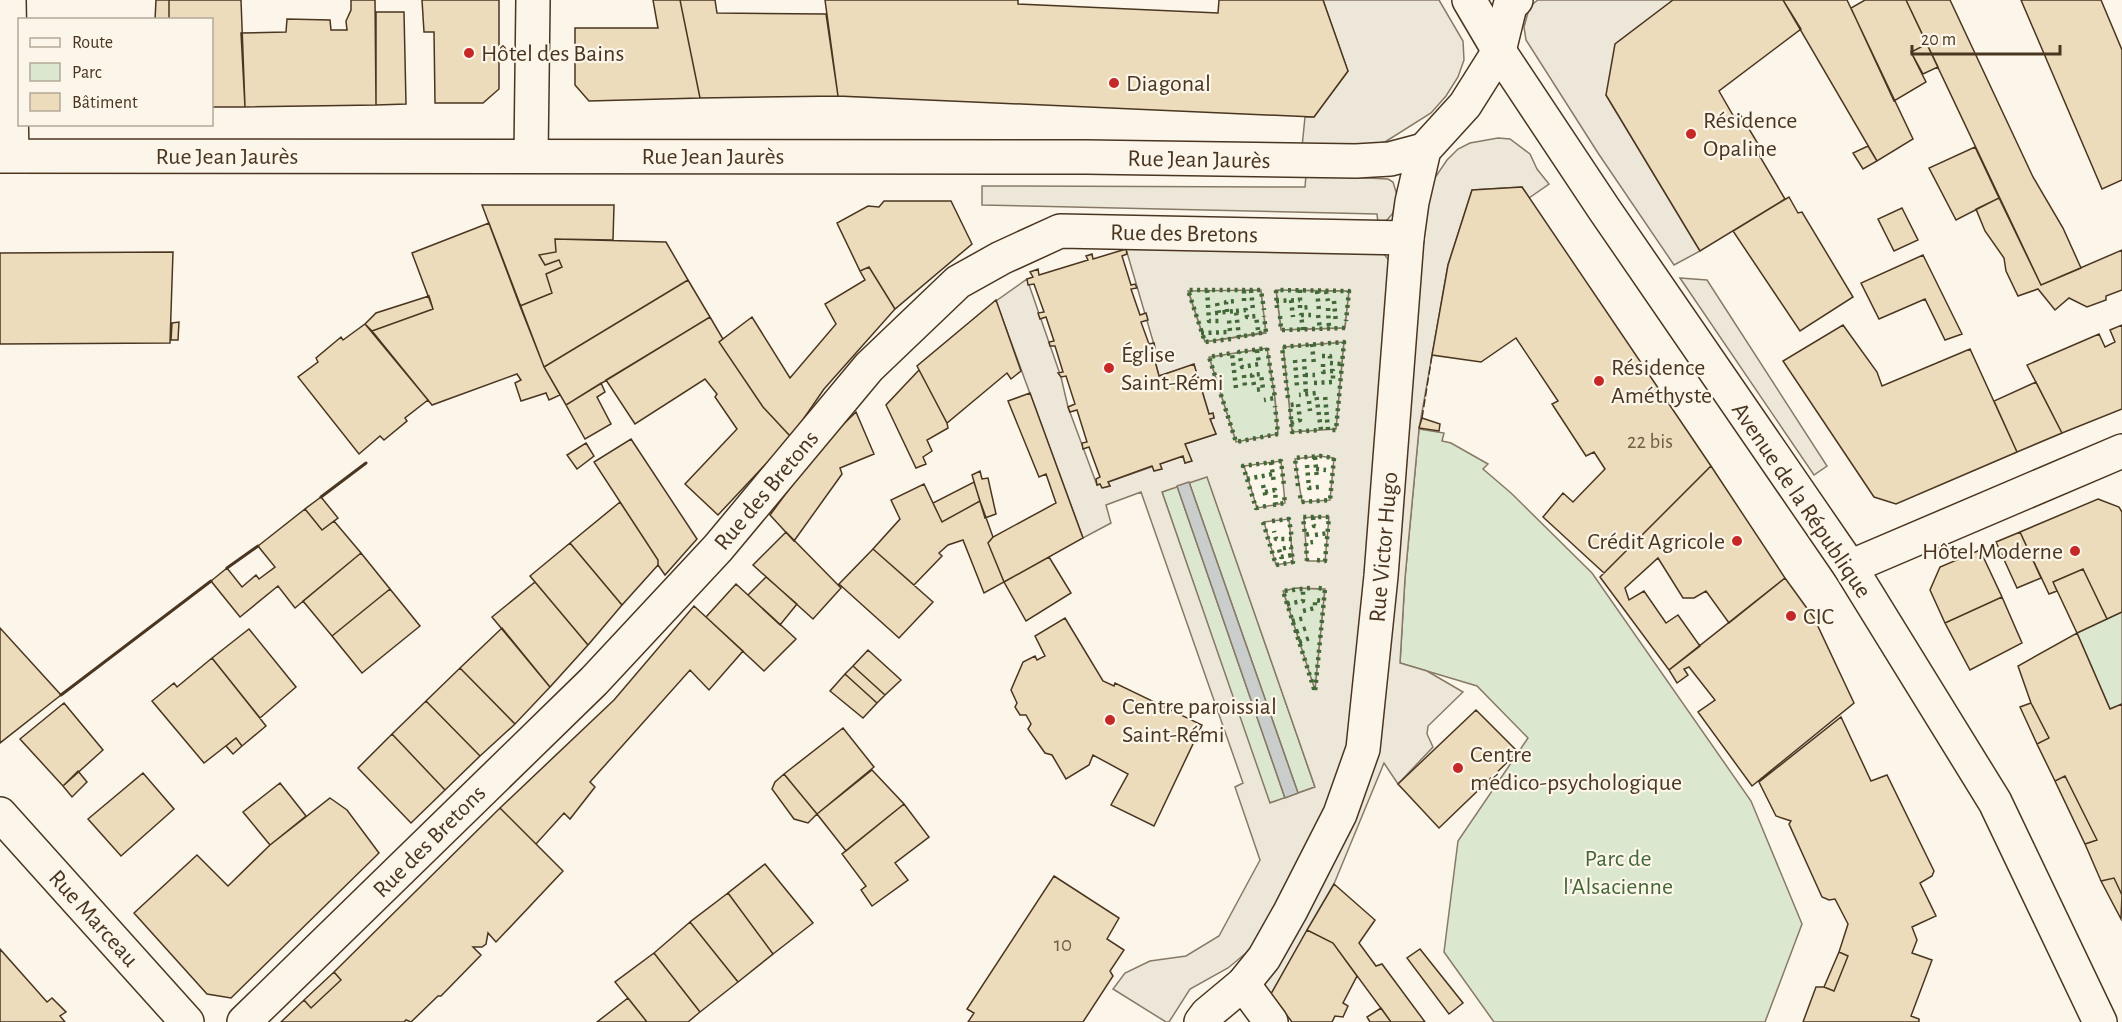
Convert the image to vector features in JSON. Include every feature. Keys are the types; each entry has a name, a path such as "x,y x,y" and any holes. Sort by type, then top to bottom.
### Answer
{"street":[{"path":"6,156 9,0"},
{"path":"531,156 533,0"},
{"name":"Avenue de la République","path":"1469,0 1499,51 1604,209 1850,567 1995,802 2100,1022"},
{"name":"Rue Victor Hugo","path":"1201,1022 1207,1014 1243,984 1264,958 1324,848 1340,814 1363,749 1381,576 1407,238 1412,202 1424,150 1465,105 1499,51 1510,6 1516,0"},
{"name":"Rue Jean Jaurès","path":"6,156 1086,157 1356,161 1390,159 1424,150"},
{"name":"Rue des Bretons","path":"244,1022 594,681 718,548 869,367 958,282 1001,258 1060,231 1407,238"},
{"path":"1850,567 2122,451"},
{"name":"Rue Marceau","path":"0,814 187,1022"},
{"path":"1243,984 1271,1022"}],"green space":[{"path":"1188,290 1261,290 1266,332 1205,342"},
{"path":"1276,290 1349,291 1345,328 1281,330"},
{"path":"1344,342 1336,430 1292,432 1283,347"},
{"path":"1267,348 1278,434 1236,442 1209,357"},
{"name":"Parc de l'Alsacienne","path":"1419,429 1444,433 1442,441 1451,443 1488,464 1483,469 1511,493 1592,573 1751,801 1802,924 1765,1022 1494,1022 1444,952 1458,841 1528,738 1477,686 1400,663 1405,578"},
{"path":"1207,476 1315,787 1298,793 1189,482"},
{"path":"1177,486 1285,798 1269,803 1162,492"},
{"path":"1296,588 1325,589 1315,692 1283,591"},
{"path":"2122,612 2122,704 2110,709 2077,633"}],"shaded area":[{"path":"1323,0 1439,0 1463,41 1464,60 1458,77 1446,96 1431,113 1385,142 1363,146 1302,147 1305,117 1314,117 1348,71"},
{"path":"1538,0 1673,0 1606,95 1700,251 1674,265 1598,153 1526,40 1524,27 1530,6"},
{"path":"1498,138 1510,139 1530,154 1537,169 1549,184 1529,198 1522,187 1472,190 1448,265 1419,429 1405,578 1400,663 1427,671 1463,692 1428,726 1427,734 1433,747 1398,784 1384,763 1334,884 1267,1001 1263,987 1267,978 1345,830 1424,203 1432,182 1447,160 1458,149 1470,143"},
{"path":"1306,175 1388,179 1393,182 1397,195 1393,213 1387,220 1378,223 1377,214 982,205 982,186 1305,187"},
{"path":"1126,249 1383,253 1393,265 1351,734 1336,785 1262,934 1246,953 1228,968 1190,989 1169,1022 1113,989 1125,973 1150,961 1186,956 1219,936 1260,860 1235,787 1243,783 1141,492 1106,505 1111,523 1083,538 996,301 1027,279 1061,377 1068,407 1097,485 1100,484 1103,488 1110,486 1108,482 1183,456 1185,463 1191,461 1185,444 1216,434 1210,419 1214,418 1213,414 1209,414 1200,384 1203,382 1202,378 1198,378 1194,365 1159,376 1152,350 1155,348","holes":["1261,290 1266,333 1205,342 1188,291","1276,290 1349,291 1345,328 1281,330","1344,342 1336,429 1292,432 1283,347","1267,348 1278,434 1236,442 1209,357","1319,456 1334,458 1330,500 1302,502 1295,459","1281,461 1285,503 1257,508 1244,466","1207,477 1315,787 1270,803 1162,492","1329,517 1325,561 1307,561 1304,518","1289,519 1293,562 1276,565 1264,522","1296,588 1325,589 1315,690 1283,591"]},
{"path":"1680,278 1707,280 1827,466 1814,475"},
{"path":"1189,482 1298,793 1285,798 1177,486"}],"building":[{"path":"156,0 169,0 169,18 155,18"},
{"path":"169,0 241,0 245,107 213,107 213,18 169,18"},
{"path":"351,0 375,0 376,105 245,107 241,33 286,32 287,19 330,20 331,30 347,30 346,21 351,10"},
{"path":"422,0 499,0 499,89 483,103 435,103 434,32 424,32"},
{"path":"653,0 680,0 700,98 589,101 575,85 575,28 658,28"},
{"path":"680,0 715,0 717,13 826,14 838,96 700,98"},
{"path":"825,0 1018,0 1018,4 1218,13 1219,0 1323,0 1348,71 1314,117 838,96"},
{"name":"Résidence Opaline","path":"1673,0 1783,0 1801,29 1719,91 1734,117 1740,114 1763,152 1759,155 1785,199 1700,251 1606,95 1615,44"},
{"path":"1783,0 1847,0 1913,139 1877,161"},
{"path":"1865,0 1906,0 1927,44 1911,52 1926,82 1894,101 1851,8"},
{"path":"1906,0 1950,0 2033,177 2063,228 2081,268 2041,285"},
{"path":"2021,0 2101,0 2122,50 2122,180 2102,189"},
{"path":"376,12 404,12 406,104 376,105"},
{"path":"1927,44 1938,67 1923,74 1911,52"},
{"path":"1868,146 1877,161 1863,169 1853,153"},
{"path":"1975,147 1999,198 1956,220 1929,168"},
{"name":"Résidence Améthyste","path":"1522,187 1711,466 1604,573 1543,517 1563,493 1573,502 1605,469 1594,452 1586,456 1552,404 1558,401 1516,338 1481,362 1432,355 1448,265 1472,190"},
{"path":"1789,197 1798,213 1802,212 1853,297 1800,331 1733,231"},
{"path":"1999,198 2041,285 2122,250 2122,290 2106,296 2106,300 2087,307 2069,298 2055,310 2038,289 2018,296 2006,271 2004,258 1985,231 1976,209"},
{"path":"884,201 951,201 972,244 895,309 869,267 860,271 837,223 868,206 879,207"},
{"path":"482,205 614,205 613,240 555,239 556,252 539,255 545,265 559,260 562,267 546,274 552,293 520,306"},
{"path":"1902,208 1918,240 1894,251 1878,219"},
{"path":"489,223 544,367 560,395 549,400 546,393 521,401 515,383 521,380 517,374 432,405 372,331 433,309 412,253"},
{"path":"555,239 666,242 688,280 544,367 520,306 552,293 546,274 562,267 559,260 545,265 539,255 556,252"},
{"name":"Église Saint-Rémi","path":"1126,249 1127,254 1122,256 1131,285 1135,284 1137,288 1131,289 1140,315 1146,313 1148,320 1141,322 1149,344 1154,343 1155,348 1152,350 1159,376 1194,364 1198,378 1201,378 1203,382 1200,384 1209,414 1213,413 1214,418 1210,419 1216,434 1185,444 1192,461 1185,463 1183,456 1160,464 1162,469 1154,471 1152,466 1108,482 1110,486 1102,488 1100,484 1097,485 1096,479 1100,477 1089,447 1083,449 1082,443 1087,442 1077,410 1070,412 1068,407 1075,404 1066,376 1061,377 1058,373 1063,372 1055,346 1050,346 1049,342 1054,341 1046,317 1040,319 1038,313 1044,312 1034,284 1028,285 1027,279 1033,277 1030,272 1038,269 1039,275 1088,260 1086,256 1092,254 1093,259"},
{"path":"173,252 170,343 0,344 0,253"},
{"path":"1923,255 1962,334 1945,340 1925,299 1879,319 1861,283"},
{"path":"869,267 895,309 824,389 791,437 763,407 719,342 752,317 790,378 836,324 825,304 865,280 860,271"},
{"path":"688,280 710,317 566,405 544,367"},
{"path":"429,296 433,309 372,331 365,324 376,313"},
{"path":"996,300 1021,371 1011,379 1007,373 947,423 917,366"},
{"path":"710,317 723,339 719,342 763,407 791,437 718,515 685,484 737,429 715,397 717,394 705,379 635,424 606,380"},
{"path":"179,322 178,340 171,340 172,323"},
{"path":"365,324 428,400 405,418 407,421 384,440 380,436 359,454 298,377 318,362 316,358 341,337 343,340"},
{"path":"1843,325 1877,372 1882,386 1970,349 2017,452 1896,504 1874,497 1783,361"},
{"path":"2122,325 2122,409 2062,433 2027,365 2099,334 2105,347 2115,342 2110,330"},
{"path":"919,370 948,428 927,440 932,451 923,457 926,464 916,468 886,405"},
{"path":"2036,382 2062,433 2017,452 1994,401"},
{"path":"601,383 605,392 597,397 611,424 585,439 566,405"},
{"path":"1030,393 1083,538 1004,582 988,543 993,537 1056,503 1046,474 1039,477 1008,401"},
{"path":"856,412 874,454 840,468 842,474 794,541 770,515 822,445"},
{"path":"1422,418 1440,424 1439,431 1419,428"},
{"path":"631,439 697,539 665,575 658,565 658,560 594,462"},
{"path":"586,443 594,456 577,469 567,455"},
{"path":"1711,466 1785,578 1729,623 1706,591 1694,598 1683,598 1658,558 1625,588 1629,600 1644,591 1666,623 1678,615 1700,646 1669,670 1600,577"},
{"path":"980,471 982,479 988,478 996,514 985,518 972,475"},
{"path":"974,482 980,501 942,522 933,503"},
{"path":"924,484 942,522 980,501 993,537 988,543 1004,582 984,593 963,540 948,545 939,553 942,556 914,585 873,549 900,519 891,500"},
{"path":"321,497 338,518 322,530 305,509"},
{"name":"Hôtel Moderne","path":"2098,499 2119,507 2122,512 2122,612 2107,619 2083,569 2053,582 2057,591 2049,594 2020,532"},
{"path":"620,502 658,560 658,565 622,605 570,543"},
{"path":"305,509 322,530 334,521 361,553 295,608 278,586 240,617 211,581 227,568 242,587 256,575 259,579 275,567 258,546"},
{"path":"786,532 841,588 813,619 753,565"},
{"path":"2020,532 2041,578 2017,588 1996,542"},
{"path":"570,543 622,605 588,645 530,576"},
{"path":"873,549 933,602 899,638 839,584"},
{"path":"1980,550 2002,597 1945,623 1930,590 1940,567"},
{"path":"361,553 390,589 332,636 303,601"},
{"path":"1049,557 1071,593 1026,621 1004,582"},
{"path":"2083,569 2107,619 2077,633 2053,582"},
{"path":"766,577 797,604 780,625 748,595"},
{"path":"1785,578 1814,618 1854,703 1752,786 1698,712 1715,700 1689,667 1684,669 1688,675 1677,683 1669,670"},
{"path":"535,582 588,645 550,687 492,617"},
{"path":"736,584 796,639 764,671 706,617"},
{"path":"390,589 420,626 362,673 332,636"},
{"path":"2002,597 2022,643 1970,670 1945,623"},
{"path":"694,606 743,651 709,690 690,670 590,782 595,787 570,819 564,813 536,844 500,808 614,700"},
{"name":"Centre paroissial Saint-Rémi","path":"1065,618 1103,681 1114,686 1115,683 1202,725 1154,826 1111,805 1128,774 1093,755 1089,765 1066,779 1052,755 1045,753 1028,729 1031,724 1026,715 1020,715 1015,707 1017,703 1011,690 1023,662 1035,656 1037,660 1045,656 1035,636"},
{"path":"0,628 61,695 0,743"},
{"path":"502,628 550,687 515,724 460,668"},
{"path":"249,629 296,687 260,718 212,658"},
{"path":"2077,633 2110,709 2122,704 2122,895 2114,878 2101,881 2085,844 2097,840 2065,776 2055,781 2037,744 2049,738 2031,703 2018,666"},
{"path":"868,650 901,680 885,695 853,666"},
{"path":"212,658 266,726 242,746 236,738 204,763 152,701 174,683 177,687"},
{"path":"853,666 885,695 877,703 845,674"},
{"path":"460,668 515,724 480,756 426,701"},
{"path":"845,674 877,703 863,718 830,691"},
{"path":"426,701 480,756 445,790 392,734"},
{"path":"64,703 103,750 63,786 20,739"},
{"path":"2031,703 2049,738 2037,744 2020,707"},
{"name":"Centre médico-psychologique","path":"1476,710 1518,752 1439,828 1398,784"},
{"path":"1841,717 1871,781 1887,775 1934,871 1932,876 1920,883 1936,916 1912,927 1917,940 1912,953 1932,960 1911,1016 1919,1019 1919,1022 1803,1022 1816,987 1834,991 1848,956 1839,952 1848,924 1835,899 1829,900 1822,897 1789,824 1791,821 1776,816 1759,782"},
{"path":"843,728 874,767 817,814 784,774"},
{"path":"392,734 445,790 411,823 358,768"},
{"path":"236,738 242,746 233,754 226,746"},
{"path":"872,770 904,804 846,851 817,814"},
{"path":"78,771 87,782 72,797 63,786"},
{"path":"143,773 174,809 121,856 88,819"},
{"path":"784,774 817,814 808,823 794,819 772,789 775,782"},
{"path":"2065,776 2097,840 2085,844 2055,781"},
{"path":"280,783 306,816 270,845 243,812"},
{"path":"330,798 347,810 379,853 231,998 207,994 134,913 197,855 228,886 270,845"},
{"path":"904,804 929,837 895,863 908,880 872,906 861,890 866,886 842,854"},
{"path":"500,808 563,871 496,942 488,933 486,944 482,947 473,947 481,955 441,996 438,996 411,1022 406,1020 404,1022 281,1022 304,1000 311,1008 341,980 334,972"},
{"path":"765,864 813,923 773,954 728,893"},
{"path":"1054,876 1119,918 1107,939 1124,950 1110,971 1113,976 1083,1022 968,1022 974,1013 967,1009"},
{"path":"2114,878 2122,895 2121,919 2101,881"},
{"path":"1334,884 1375,920 1359,943 1376,966 1382,964 1425,1022 1391,1022 1333,943 1307,930"},
{"path":"728,893 773,954 738,982 690,922"},
{"path":"690,922 738,982 700,1012 654,953"},
{"path":"1307,930 1333,943 1357,976 1343,1003 1348,1006 1343,1017 1335,1016 1332,1022 1292,1022 1271,994"},
{"path":"0,949 47,1002 52,998 66,1012 60,1016 65,1022 0,1022"},
{"path":"1420,949 1463,1003 1449,1014 1407,958"},
{"path":"1839,952 1848,956 1834,991 1824,987"},
{"path":"654,953 700,1012 688,1022 647,1022 615,982"},
{"path":"334,972 341,980 311,1008 304,1000"},
{"path":"628,998 647,1022 597,1022"},
{"path":"1381,1008 1391,1022 1370,1022 1367,1017"}],"hedge":[{"path":"1231,339 1205,342 1188,290 1261,290 1264,310"},
{"path":"1207,290 1209,321 1220,321"},
{"path":"1244,290 1244,301"},
{"path":"1251,290 1253,310"},
{"path":"1277,308 1276,290 1349,291 1346,321"},
{"path":"1300,290 1300,308 1311,307"},
{"path":"1317,291 1319,310"},
{"path":"1326,291 1328,301"},
{"path":"1291,300 1293,317"},
{"path":"1276,301 1300,300"},
{"path":"1227,312 1226,302 1235,301"},
{"path":"1334,301 1336,323"},
{"path":"1217,303 1219,313"},
{"path":"1328,308 1329,328"},
{"path":"1236,311 1246,310 1247,317 1256,316 1258,330"},
{"path":"1215,313 1236,311 1239,337 1266,332 1264,316"},
{"path":"1303,330 1301,315 1311,315"},
{"path":"1318,315 1320,329"},
{"path":"1280,316 1281,330 1345,328"},
{"path":"1201,333 1230,332 1229,320"},
{"path":"1288,398 1282,347 1344,342 1336,430 1328,430 1325,395"},
{"path":"1312,344 1314,365"},
{"path":"1257,350 1259,364 1242,367 1239,352 1267,348 1275,398 1264,400"},
{"path":"1236,388 1232,353 1209,357 1236,442 1278,434 1275,406"},
{"path":"1322,356 1330,356 1330,363 1342,364"},
{"path":"1304,359 1306,394"},
{"path":"1295,360 1297,387"},
{"path":"1314,383 1333,382 1333,371 1323,372 1323,364"},
{"path":"1254,385 1252,375 1261,374 1263,389 1254,390"},
{"path":"1244,375 1245,387"},
{"path":"1305,375 1315,375"},
{"path":"1291,423 1300,420 1298,404 1290,405 1292,432 1321,430 1316,393 1299,395"},
{"path":"1309,401 1310,411"},
{"path":"1298,486 1295,458 1320,456 1334,458 1330,500 1301,502 1300,495"},
{"path":"1315,457 1317,479"},
{"path":"1266,506 1256,508 1243,466 1281,461 1284,486"},
{"path":"1271,462 1274,483"},
{"path":"1307,465 1309,488 1319,487"},
{"path":"1316,469 1326,470"},
{"path":"1247,479 1273,474"},
{"path":"1263,485 1266,498"},
{"path":"1265,492 1275,490 1276,504"},
{"path":"1273,505 1285,503 1284,495"},
{"path":"1309,534 1305,535 1303,517 1329,517 1325,561 1316,560"},
{"path":"1313,517 1314,526 1320,526"},
{"path":"1272,521 1289,519 1292,539 1276,539 1274,531"},
{"path":"1263,522 1276,565 1293,562 1291,547 1279,549 1281,557 1292,555"},
{"path":"1315,535 1328,533"},
{"path":"1307,561 1306,543 1313,542"},
{"path":"1287,604 1303,601 1303,588"},
{"path":"1310,588 1283,591 1315,692 1325,589 1318,588"},
{"path":"1303,611 1315,608 1315,600 1324,601"},
{"path":"1292,621 1305,618"},
{"path":"1296,632 1307,628"},
{"path":"1299,642 1310,638"}],"fence":[{"path":"1422,418 1432,355"}],"wall":[{"path":"321,497 366,463"},
{"path":"227,568 258,546"},
{"path":"61,695 211,581"}],"place":[{"name":"Hôtel des Bains","path":"469,53"},
{"name":"Diagonal","path":"1114,83"},
{"name":"Résidence Opaline","path":"1691,134"},
{"name":"Église Saint-Rémi","path":"1109,368"},
{"name":"Résidence Améthyste","path":"1599,381"},
{"name":"Crédit Agricole","path":"1737,541"},
{"name":"Hôtel Moderne","path":"2075,551"},
{"name":"CIC","path":"1791,616"},
{"name":"Centre paroissial Saint-Rémi","path":"1110,720"},
{"name":"Centre médico-psychologique","path":"1458,768"}]}
